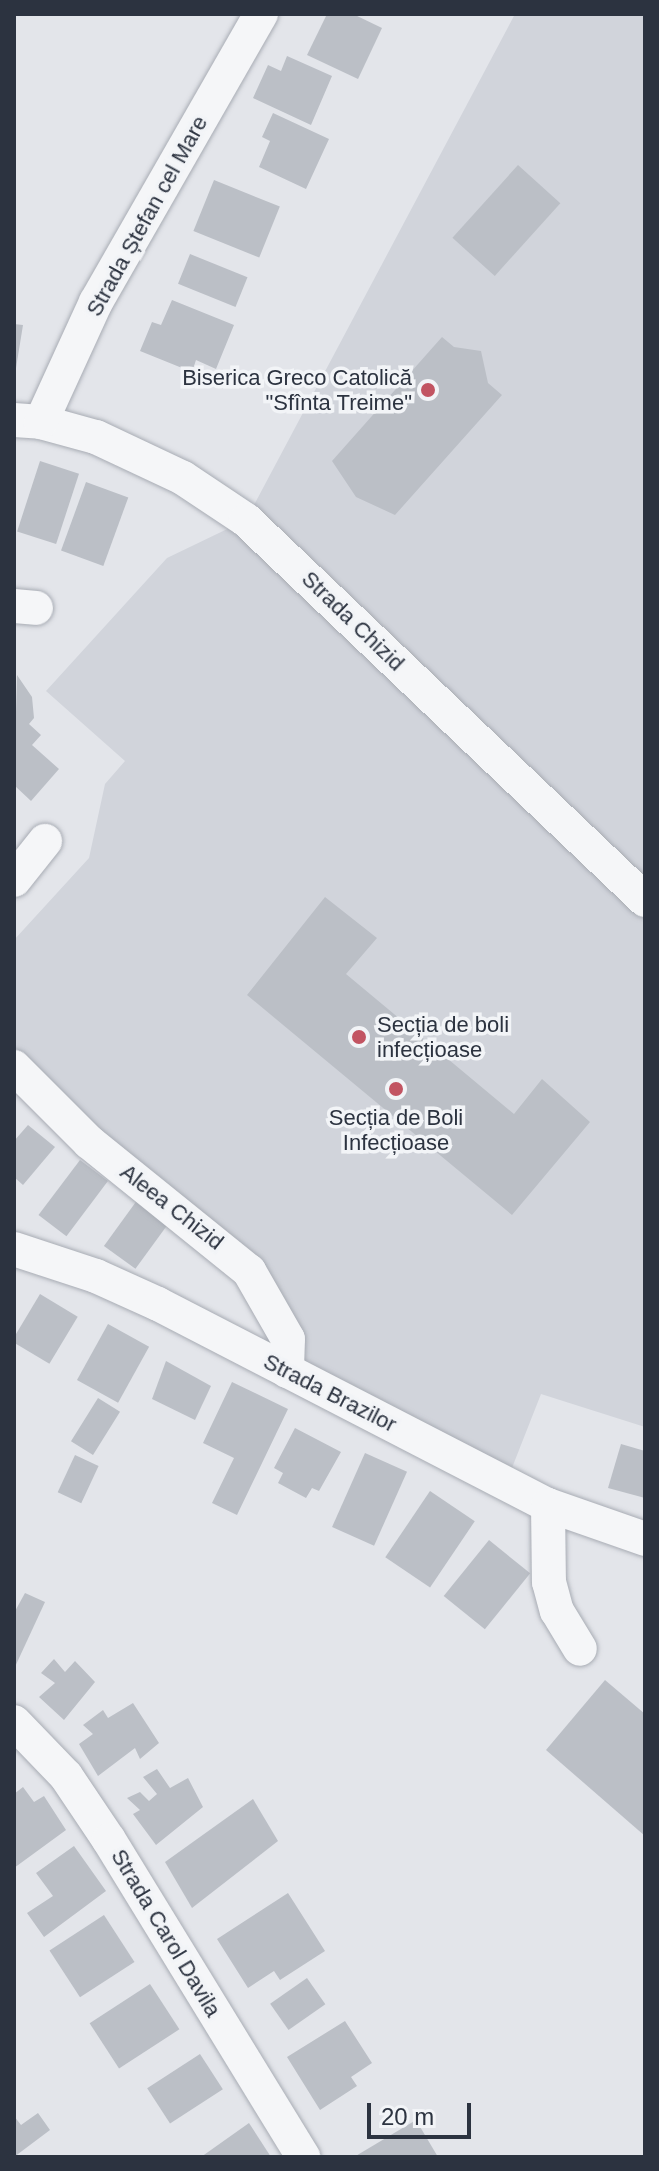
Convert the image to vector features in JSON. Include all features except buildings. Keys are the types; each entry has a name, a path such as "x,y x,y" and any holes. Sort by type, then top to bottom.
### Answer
{"street":[{"name":"Strada Ștefan cel Mare","path":"28,421 261,14"},
{"name":"Strada Chizid","path":"28,421 96,437 183,478 246,520 645,900"},
{"path":"14,880 45,841"},
{"name":"Aleea Chizid","path":"14,1067 89,1142 249,1271 288,1339 287,1371"},
{"name":"Strada Brazilor","path":"14,1249 96,1276 548,1505 645,1539"},
{"path":"548,1505 549,1582 557,1611 580,1649"},
{"name":"Strada Carol Davila","path":"14,1722 66,1776 92,1814 303,2157"}],"shaded area":[{"path":"515,14 645,14 645,1427 541,1394 506,1483 287,1371 264,1292 54,1091 14,1046 14,940 89,858 105,784 125,761 46,691 167,558 246,520"}],"place":[{"name":"Biserica Greco Catolică \"Sfînta Treime\"","path":"428,390"},
{"name":"Secția de boli infecțioase","path":"359,1037"},
{"name":"Secția de Boli Infecțioase","path":"396,1089"}]}
